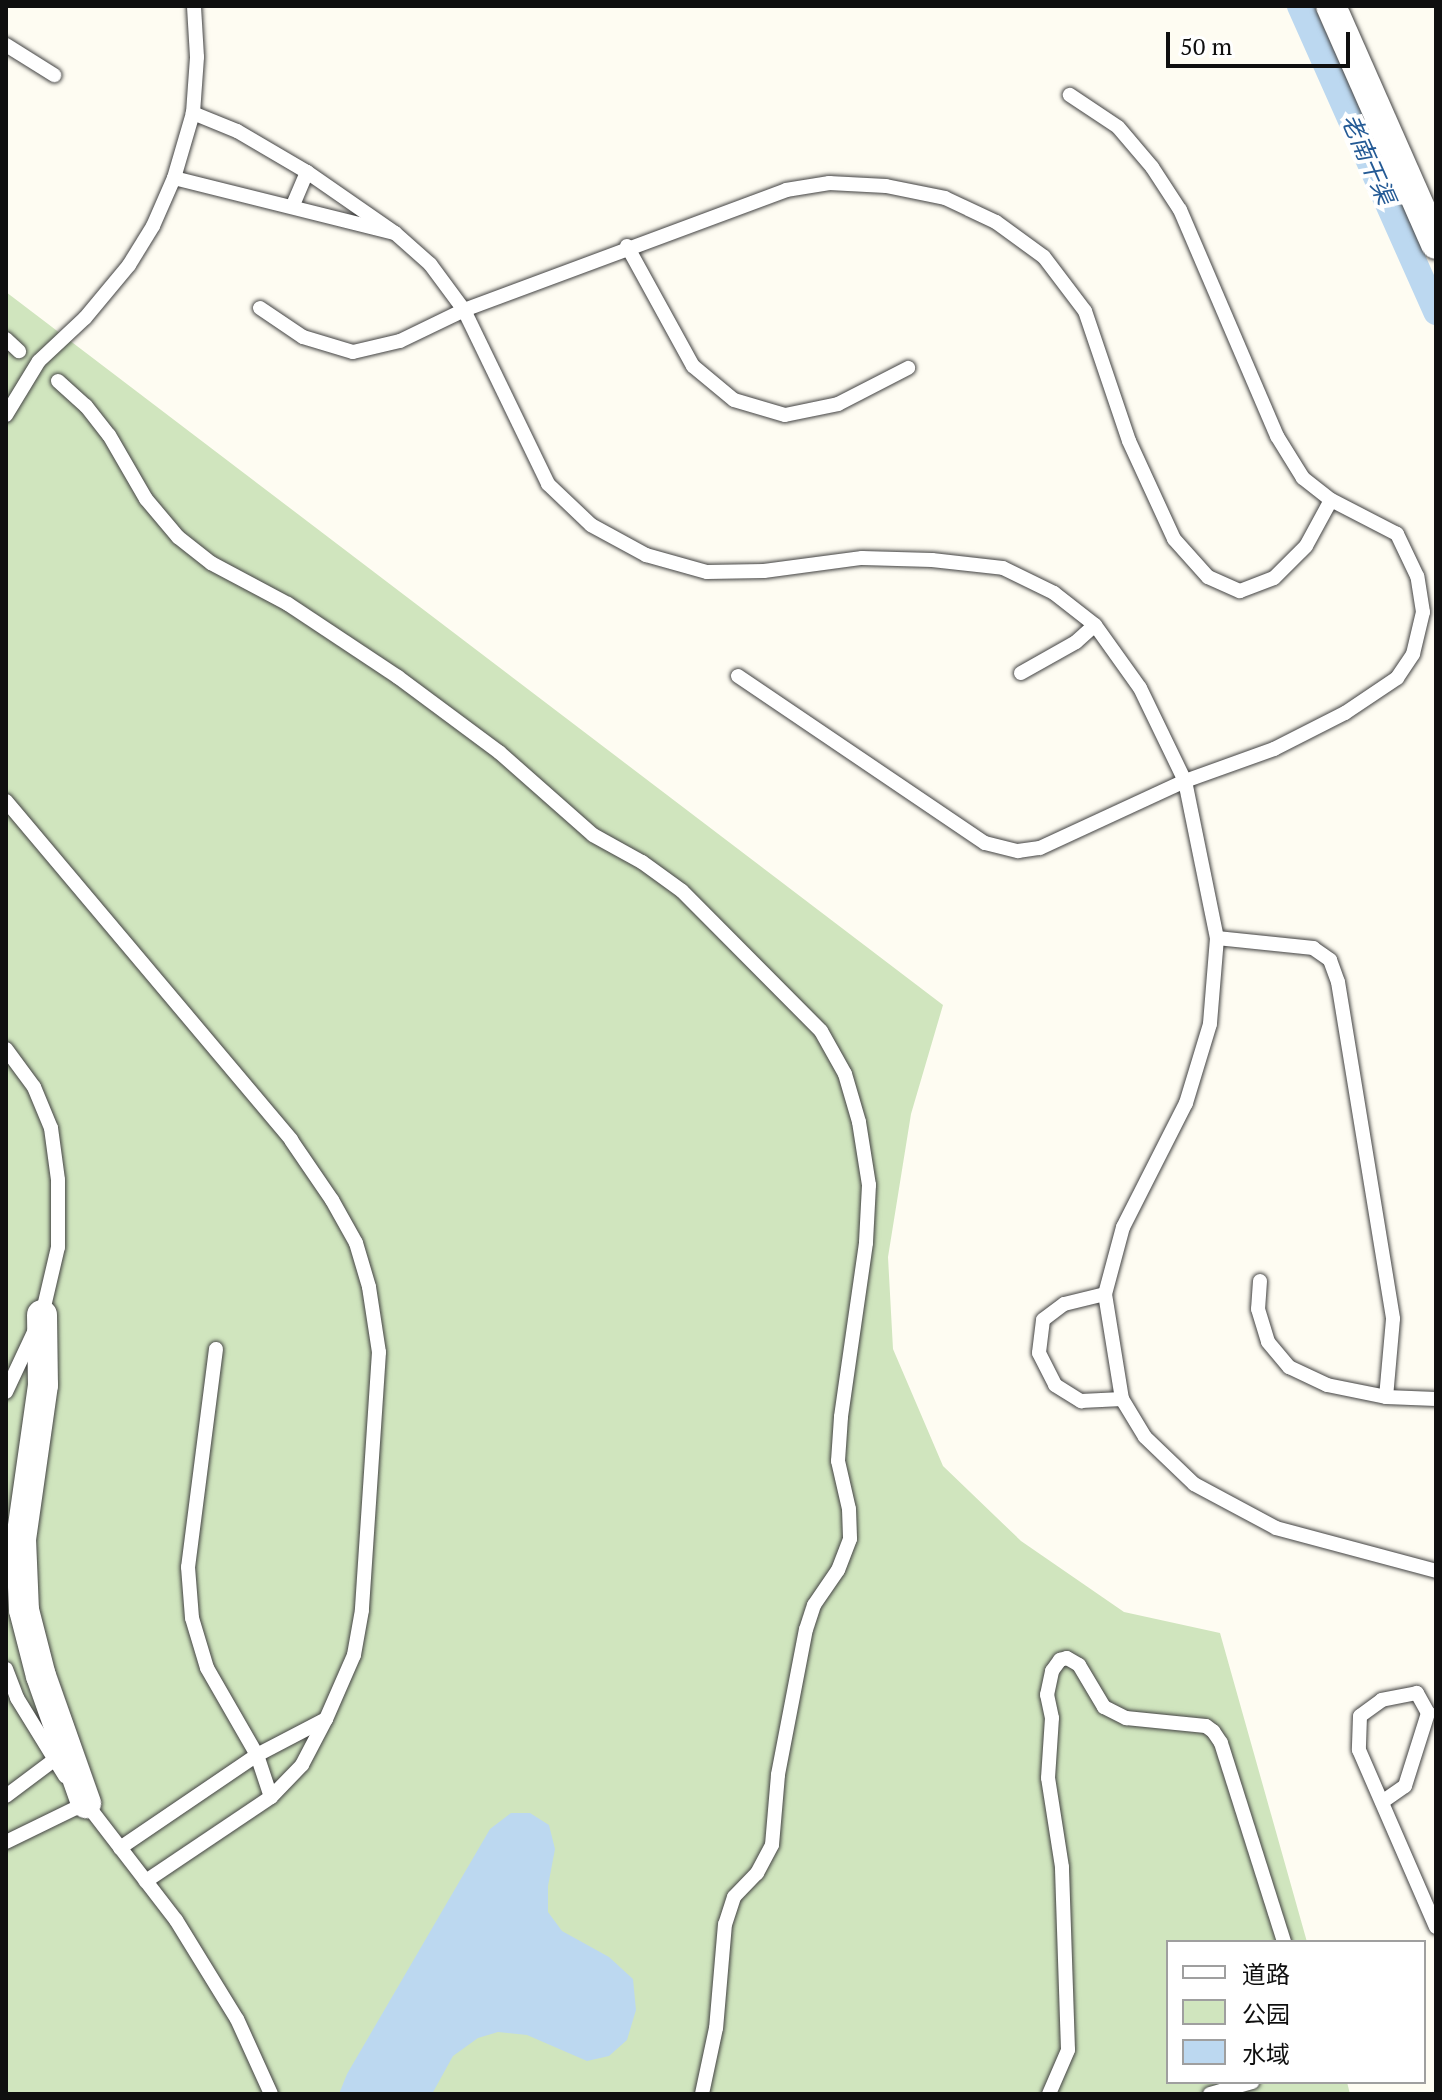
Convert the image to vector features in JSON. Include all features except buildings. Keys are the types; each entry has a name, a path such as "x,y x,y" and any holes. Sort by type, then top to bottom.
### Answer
{"street":[{"path":"1331,6 1436,244"},
{"path":"42,1315 43,1385 21,1539 24,1610 41,1676 86,1803"}],"lane":[{"path":"6,415 39,361 85,318 129,265 153,226 174,178 193,113 197,57 194,6"},
{"path":"6,45 54,75"},
{"path":"738,676 985,843 1018,851 1040,848 1185,781 1274,749 1345,713 1397,678 1413,654 1423,612 1417,576 1397,534 1331,500 1303,478 1277,436 1180,210 1118,127 1070,95"},
{"path":"193,113 237,131 307,172 395,233 430,264 464,310 548,484 591,525 646,555 707,572 764,571 862,558 932,560 1003,568 1054,593 1095,625 1140,688 1185,781 1217,938 1210,1024 1186,1103 1123,1227 1105,1294 1122,1399 1145,1437 1194,1484 1276,1528 1436,1571"},
{"path":"293,205 307,172"},
{"path":"174,178 293,205 395,233"},
{"path":"260,308 303,337 353,352 400,341 464,310 627,246 801,187 829,183 886,186 945,198 996,222 1044,257 1085,311 1129,441 1174,539 1208,577 1240,591 1274,578 1306,546 1331,500"},
{"path":"627,246 693,366 734,400 785,415 838,404 908,368"},
{"path":"6,339 19,351"},
{"path":"58,381 86,406 109,435 146,499 178,537 211,563 288,604 398,677 499,752 593,835 642,862 682,891 821,1031 845,1074 859,1122 869,1185 866,1243 841,1417 838,1461 849,1509 850,1539 838,1570 814,1605 806,1629 778,1775 772,1845 757,1873 734,1897 725,1924 716,2028 702,2094"},
{"path":"1021,673 1076,642 1095,625"},
{"path":"6,801 291,1140 332,1200 356,1243 379,1352 362,1610 354,1655 326,1719 302,1765 271,1797 146,1881"},
{"path":"1217,938 1313,948 1330,960 1338,982 1393,1319 1386,1397"},
{"path":"6,1049 34,1087 51,1128 58,1180 58,1247 42,1315 6,1392"},
{"path":"1260,1281 1258,1309 1268,1342 1289,1367 1327,1385 1386,1397 1436,1399"},
{"path":"1105,1294 1064,1304 1043,1320 1039,1353 1055,1385 1081,1401 1122,1399"},
{"path":"216,1349 188,1567 192,1618 207,1668 257,1755 271,1797"},
{"path":"1049,2094 1068,2050 1062,1867 1048,1778 1052,1718 1047,1695 1052,1671 1060,1660 1067,1658 1079,1665 1104,1707 1126,1718 1206,1726 1213,1731 1221,1743 1283,1940"},
{"path":"6,1669 17,1698 54,1760 176,1920 237,2019 271,2094"},
{"path":"1382,1802 1405,1786 1428,1713 1417,1693 1382,1700 1360,1716 1359,1750 1436,1927"},
{"path":"120,1848 257,1755 326,1719"},
{"path":"6,1796 54,1760"},
{"path":"6,1842 86,1803"},
{"path":"1210,2094 1245,2084"}],"green space":[{"path":"6,292 943,1005 911,1114 888,1257 893,1349 943,1466 1021,1541 1124,1612 1220,1633 1306,1940 1166,1940 1166,2084 1348,2084 1350,2094 6,2094"}],"water":[{"path":"511,1813 530,1813 549,1825 555,1849 548,1886 548,1912 562,1931 609,1957 633,1979 636,2010 627,2040 609,2056 587,2061 527,2035 498,2032 478,2038 453,2056 432,2094 339,2094 347,2074 490,1829"}],"waterway":[{"name":"老南干渠","path":"1300,6 1436,312"}]}
